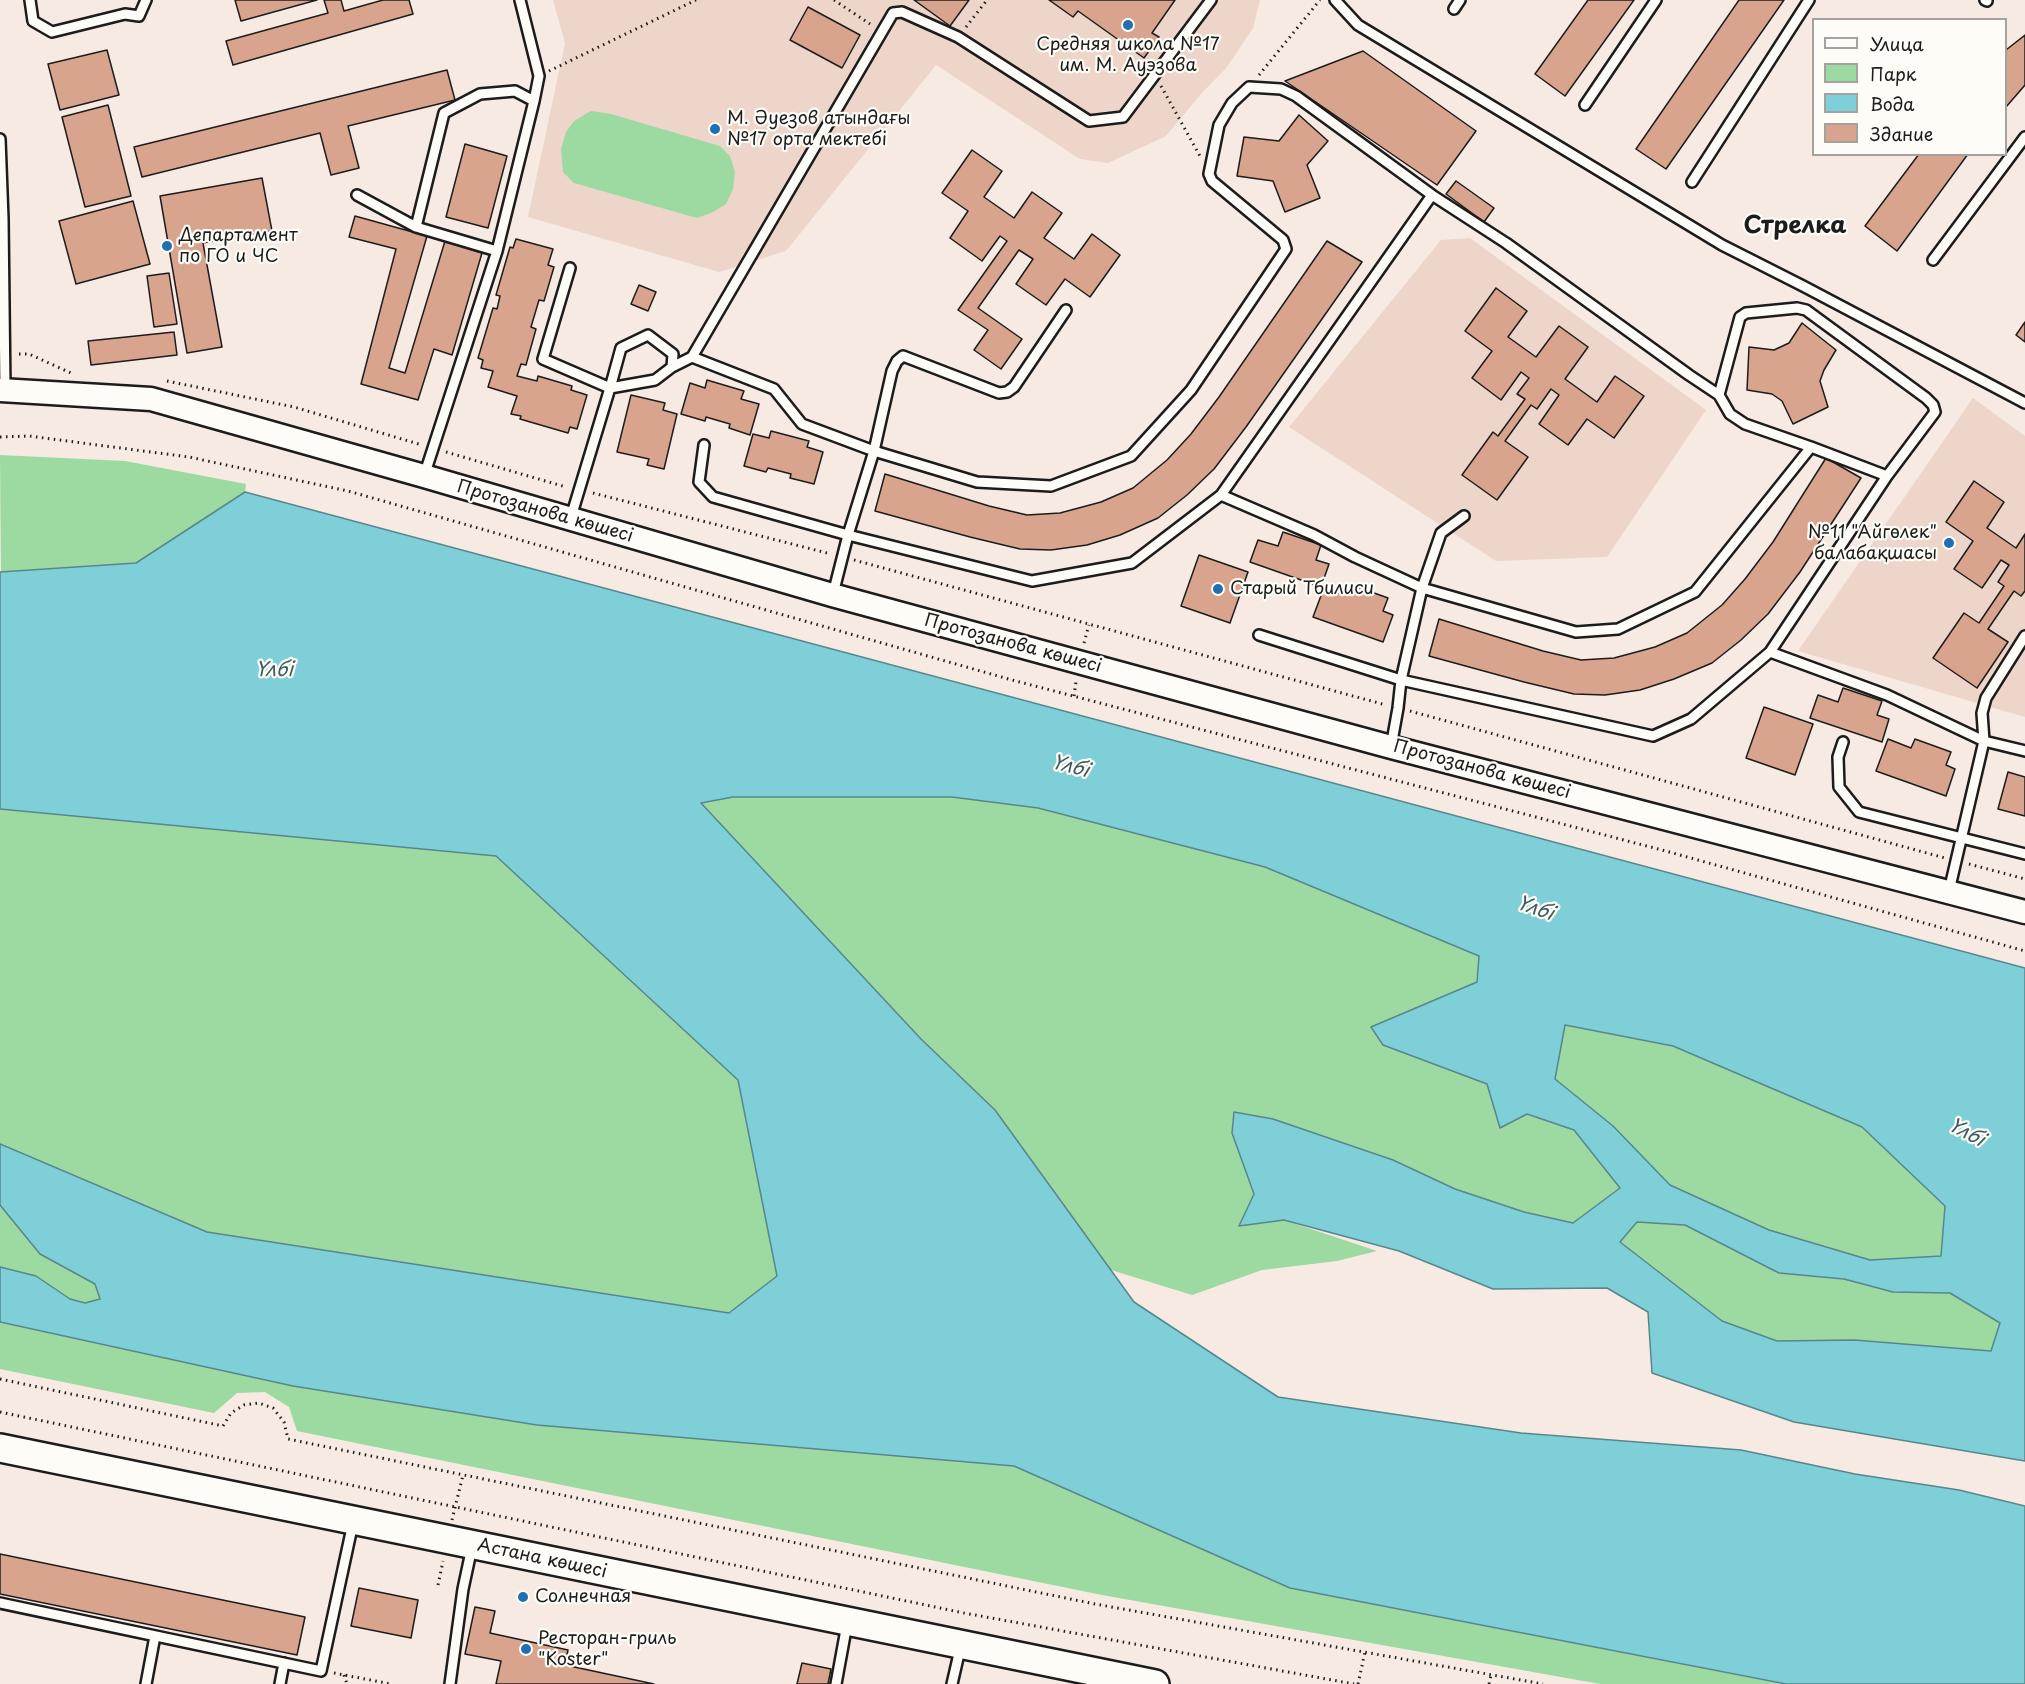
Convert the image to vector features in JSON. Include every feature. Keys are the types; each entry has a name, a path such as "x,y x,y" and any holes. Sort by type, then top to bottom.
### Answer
{"main road":[{"name":"Астана көшесі","path":"0,1450 1155,1684"}],"street":[{"name":"Протозанова көшесі","path":"2,390 151,399 832,595 1391,747 2025,912"}],"lane":[{"path":"30,0 33,21 52,32 125,14 139,16 146,0"},
{"path":"424,476 497,251 539,76 520,0"},
{"path":"570,268 543,359 610,388 655,380 672,367 692,357 893,13 902,12 958,38 1089,121 1123,117 1211,0"},
{"path":"1335,0 1358,25 1722,245 2025,403"},
{"path":"1454,9 1460,0"},
{"path":"1585,105 1656,0"},
{"path":"1692,182 1809,0"},
{"path":"692,357 774,388 802,424 874,451 977,482 1051,486 1131,456 1191,390 1286,249 1283,240 1212,181 1209,174 1219,125 1232,103 1250,87 1281,89 1296,96 1432,195 1506,243 1689,375 1719,394 1730,414 1745,424 1887,476"},
{"path":"416,227 444,113 480,94 514,91 534,100"},
{"path":"1933,260 2025,137"},
{"path":"0,139 5,355 2,390"},
{"path":"357,195 416,227 497,251"},
{"path":"704,445 699,482 713,497 848,535 1032,581 1132,563 1221,495 1432,195"},
{"path":"1258,635 1401,680 1653,735 1691,719 1770,652 1887,476 1935,412 1933,405 1926,398 1806,310 1797,308 1746,313 1740,317 1719,394"},
{"path":"832,595 874,451 892,371 897,361 903,356 999,393 1007,392 1014,387 1066,310"},
{"path":"570,519 621,348 648,335 672,354 672,367"},
{"path":"1221,495 1314,535 1422,588 1576,632 1618,629 1695,592 1811,447"},
{"path":"1391,747 1401,680 1422,588 1441,533 1464,516"},
{"path":"1949,892 1984,741 1982,713 1986,698 2025,636"},
{"path":"1770,652 1887,695 1984,741 2025,751"},
{"path":"1843,742 1838,757 1839,787 1859,812 2025,854"},
{"path":"0,1604 321,1671 353,1520"},
{"path":"450,1684 463,1589 472,1545"},
{"path":"836,1684 847,1621"},
{"path":"146,1684 155,1636"},
{"path":"952,1684 961,1644"},
{"path":"280,1684 284,1663"}],"path":[{"path":"539,76 696,0"},
{"path":"834,0 882,32"},
{"path":"958,38 987,0"},
{"path":"1250,87 1320,0"},
{"path":"1155,73 1209,174"},
{"path":"5,355 29,354 77,376"},
{"path":"156,380 294,407 579,490 842,557 2025,879"},
{"path":"0,436 29,436 189,457 348,491 1053,691 1662,850 2025,951"},
{"path":"0,1379 223,1426 231,1413 244,1405 259,1403 273,1408 284,1422 288,1439 1095,1604 1543,1684"},
{"path":"0,1412 964,1613 1356,1684 1365,1652"},
{"path":"321,1671 391,1684"},
{"path":"344,1675 347,1684"},
{"path":"1489,1684 1491,1675"}],"shaded area":[{"name":"М. Әуезов атындағы №17 орта мектебі","path":"553,0 1260,0 1253,28 1227,67 1166,136 1108,163 1080,159 936,65 786,251 719,272 528,217 565,43"},
{"path":"1470,238 1706,410 1607,557 1496,561 1289,427 1441,240"},
{"name":"№11 \"Айгөлек\" балабақшасы","path":"1973,398 2025,436 2025,717 1798,651"}],"green space":[{"path":"591,111 611,114 720,146 730,156 735,172 733,189 726,204 697,218 574,183 563,172 561,149 566,132 574,121"},
{"path":"0,455 125,461 246,484 245,492 136,563 1,572"},
{"path":"733,797 952,797 1038,808 1265,867 1479,956 1477,982 1371,1028 1383,1045 1487,1084 1527,1114 1574,1130 1621,1188 1573,1223 1524,1212 1455,1189 1393,1160 1273,1119 1234,1112 1232,1133 1254,1194 1239,1226 1284,1220 1377,1251 1337,1261 1262,1270 1192,1295 1111,1270 995,1110 921,1039 700,803"},
{"path":"0,809 496,855 738,1080 777,1276 729,1313 207,1232 0,1144"},
{"path":"1565,1024 1673,1046 1862,1127 1945,1206 1941,1256 1870,1260 1769,1230 1670,1185 1613,1126 1554,1079"},
{"path":"0,1205 40,1254 95,1284 100,1299 85,1303 70,1299 36,1276 0,1267"},
{"path":"1637,1222 1685,1225 1779,1273 1844,1279 1893,1292 1950,1293 2000,1323 1991,1351 1854,1340 1777,1341 1722,1322 1620,1242"},
{"path":"0,1322 293,1385 537,1425 1014,1466 1290,1588 1783,1684 1600,1684 1102,1595 297,1431 289,1407 265,1392 237,1393 214,1413 0,1369"}],"water":[{"name":"Үлбі","path":"245,492 2025,968 2025,1461 1794,1422 1652,1373 1648,1312 1607,1288 1493,1289 1399,1251 1284,1220 1239,1226 1254,1194 1232,1133 1234,1112 1273,1119 1393,1160 1455,1189 1524,1212 1573,1223 1620,1188 1574,1130 1527,1114 1500,1128 1487,1084 1383,1045 1371,1027 1477,982 1479,956 1265,867 1038,808 952,797 733,797 701,803 921,1039 995,1110 1134,1302 1278,1397 1521,1433 1741,1450 1855,1474 1959,1490 2025,1506 2025,1684 1786,1684 1290,1588 1014,1466 537,1425 293,1386 0,1322 0,1267 36,1276 70,1299 85,1303 100,1299 95,1284 40,1254 0,1205 0,1144 207,1232 729,1313 777,1276 738,1080 496,856 0,809 0,572 136,563","holes":["1565,1025 1673,1046 1862,1127 1945,1206 1941,1256 1870,1260 1769,1230 1670,1185 1613,1126 1555,1079","1637,1222 1685,1225 1779,1273 1844,1279 1893,1292 1950,1293 2000,1323 1991,1351 1854,1340 1777,1341 1722,1321 1620,1242"]}],"building":[{"path":"235,0 317,0 241,21"},
{"path":"324,0 341,0 344,11 383,0 409,0 413,14 233,65 226,41 328,13"},
{"path":"914,0 969,0 950,26"},
{"name":"Средняя школа №17 им. М. Ауэзова","path":"1049,0 1175,0 1152,33 1159,37 1144,58 1078,11 1073,17"},
{"path":"1588,0 1634,0 1565,96 1535,74"},
{"path":"1739,0 1784,0 1666,169 1636,149"},
{"path":"808,7 860,35 842,68 790,40"},
{"path":"2025,35 2025,85 2007,106 2007,49"},
{"path":"107,50 119,95 60,110 48,64"},
{"path":"1363,51 1476,131 1437,185 1285,81"},
{"path":"447,70 455,100 348,126 359,168 331,175 320,133 142,177 134,147"},
{"path":"108,105 131,196 85,207 62,117"},
{"path":"1299,115 1328,141 1307,165 1320,198 1285,212 1273,181 1237,176 1244,137 1279,141"},
{"path":"465,144 507,156 488,228 446,217"},
{"path":"972,150 1002,171 984,197 1014,218 1032,192 1062,213 1044,238 1074,259 1092,234 1120,255 1090,297 1065,279 1046,305 1016,284 1033,259 1019,250 978,308 1022,339 1001,369 974,350 988,330 958,310 1007,241 1000,236 982,261 950,238 968,211 942,193"},
{"path":"1918,156 1967,156 1897,251 1865,226"},
{"path":"262,178 272,231 203,243 222,347 187,353 160,196"},
{"path":"1456,181 1494,208 1484,222 1446,194"},
{"path":"133,201 150,264 76,284 59,221"},
{"path":"355,216 427,236 389,368 405,373 445,241 482,253 452,355 434,349 418,400 361,384 396,249 349,237"},
{"path":"516,239 553,249 548,265 554,267 544,301 539,300 531,327 536,329 526,365 521,364 517,376 537,381 538,376 572,386 571,390 587,395 577,429 570,427 568,433 520,419 521,416 511,414 517,396 488,387 493,371 481,368 483,360 478,358 493,308 497,309 500,296 496,295 510,247 513,248"},
{"path":"1327,241 1362,262 1214,469 1158,518 1120,535 1087,545 1051,550 1020,549 875,511 885,474 989,506 1027,515 1060,513 1101,502 1133,488 1167,460 1191,434"},
{"path":"169,273 177,324 154,327 147,276"},
{"path":"639,285 656,292 648,311 631,304"},
{"path":"1496,288 1527,311 1508,337 1536,357 1559,326 1588,347 1565,379 1597,402 1615,376 1644,396 1614,438 1587,419 1568,445 1539,424 1559,395 1551,389 1537,409 1531,405 1505,441 1528,457 1497,500 1462,475 1493,432 1498,436 1525,399 1517,394 1529,378 1521,372 1501,400 1472,378 1492,351 1465,331"},
{"path":"2025,322 2025,342 2016,335"},
{"path":"1802,323 1836,350 1820,381 1828,407 1793,424 1782,401 1772,394 1747,390 1749,347 1774,350 1789,343"},
{"path":"174,332 177,355 91,365 88,341"},
{"path":"707,380 744,391 741,399 759,404 750,435 729,428 730,424 706,417 705,421 681,414 690,383 705,388"},
{"path":"631,395 665,403 663,410 677,414 664,469 647,465 649,459 617,452"},
{"path":"771,431 809,441 807,447 823,452 814,484 790,478 791,474 768,468 766,472 744,466 753,434 769,438"},
{"path":"1826,458 1861,478 1800,572 1768,614 1712,663 1640,690 1605,695 1574,694 1429,656 1439,619 1543,651 1581,660 1614,658 1655,647 1687,633 1722,605 1745,579 1773,542"},
{"path":"1974,481 2004,502 1987,528 2016,548 2025,534 2025,591 2021,596 2014,591 1988,629 2008,642 1977,688 1933,658 1964,613 1979,623 2004,586 1998,582 2009,565 2001,560 1982,588 1954,569 1973,541 1946,522"},
{"path":"1283,532 1321,545 1316,560 1329,564 1321,587 1250,562 1258,540 1278,546"},
{"path":"1199,555 1248,572 1230,623 1181,606"},
{"path":"1325,585 1348,594 1352,585 1388,598 1383,611 1393,615 1383,642 1313,617"},
{"path":"1843,688 1882,701 1877,715 1889,719 1882,742 1810,718 1818,695 1838,702"},
{"path":"1764,707 1813,724 1795,775 1746,758"},
{"path":"1888,739 1911,748 1915,739 1951,752 1946,765 1955,769 1946,796 1876,771"},
{"path":"2008,772 2025,777 2025,816 1998,809"},
{"path":"0,1554 305,1617 297,1655 0,1594"},
{"path":"359,1588 418,1600 411,1638 351,1626"},
{"path":"475,1607 495,1611 490,1633 568,1650 565,1665 654,1684 496,1684 501,1661 465,1654"},
{"path":"802,1663 831,1669 828,1684 797,1684"}],"place":[{"name":"Средняя школа №17 им. М. Ауэзова","path":"1128,25"},
{"name":"М. Әуезов атындағы №17 орта мектебі","path":"715,129"},
{"name":"Департамент по ГО и ЧС","path":"167,246"},
{"name":"№11 \"Айгөлек\" балабақшасы","path":"1949,543"},
{"name":"Старый Тбилиси","path":"1218,589"},
{"name":"Солнечная","path":"523,1597"},
{"name":"Ресторан-гриль \"Koster\"","path":"526,1649"}],"district":[{"name":"Стрелка","path":"1795,226"}]}
